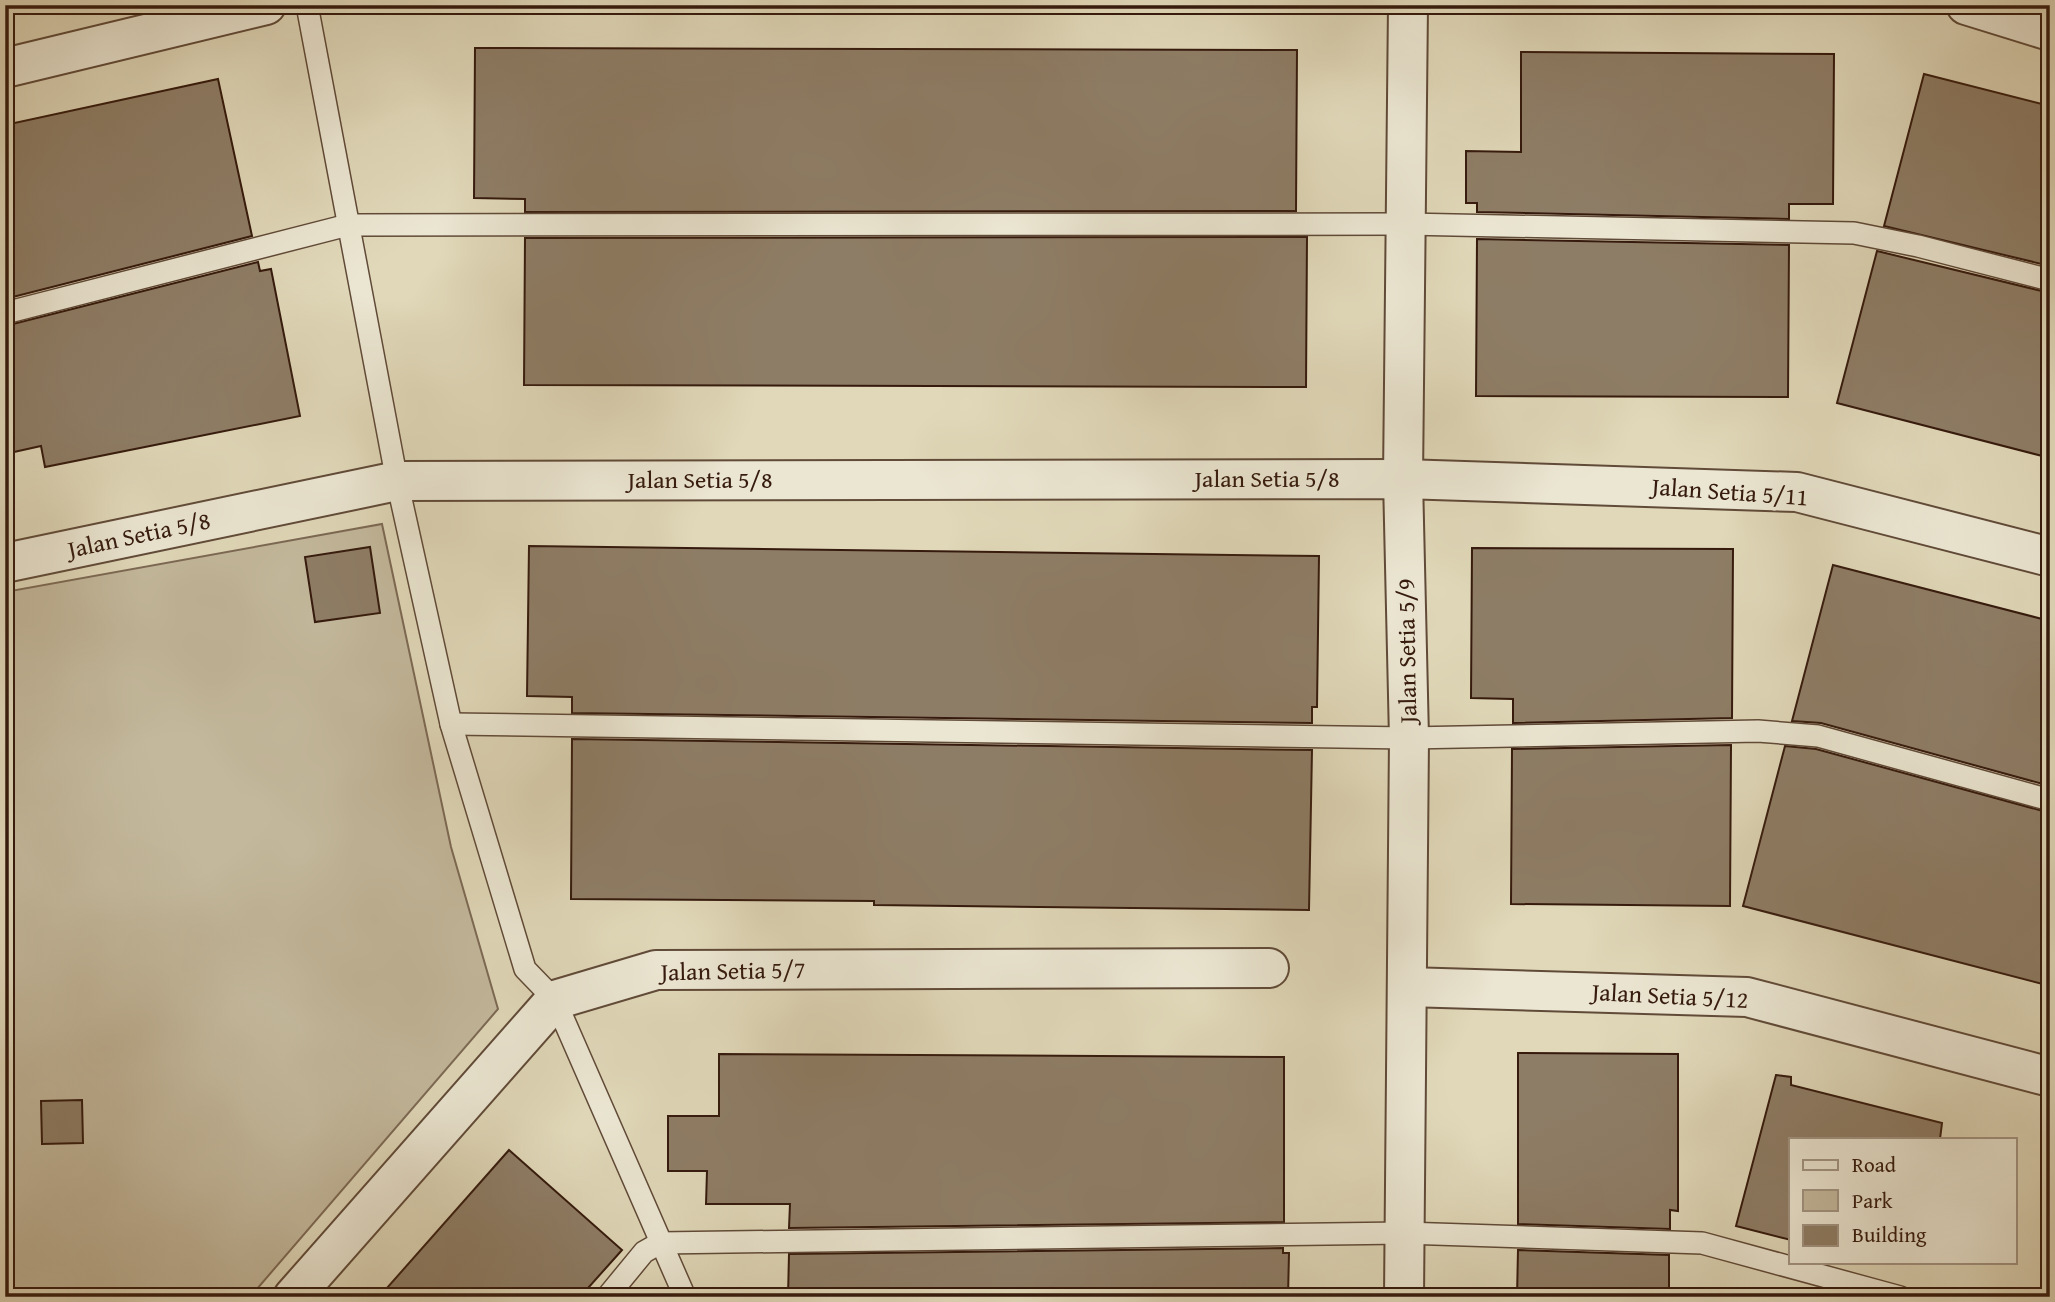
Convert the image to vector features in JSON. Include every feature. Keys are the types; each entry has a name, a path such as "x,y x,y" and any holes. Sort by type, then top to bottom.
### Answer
{"street":[{"path":"5,68 266,5"},
{"name":"Jalan Setia 5/9","path":"1404,1297 1409,738 1404,479 1408,5"},
{"path":"1966,5 2050,31"},
{"name":"Jalan Setia 5/8","path":"5,563 397,481 1404,479"},
{"name":"Jalan Setia 5/11","path":"1404,479 1797,492 2050,557"},
{"name":"Jalan Setia 5/7","path":"555,1000 656,971 1269,968"},
{"name":"Jalan Setia 5/12","path":"1407,987 1747,997 2050,1077"},
{"path":"293,1297 555,1000"}],"lane":[{"path":"307,5 397,481 451,724 525,969 555,1000 685,1297"},
{"path":"5,313 348,225 1406,225 1854,233 1918,246 2050,280"},
{"path":"451,724 1409,738 1758,731 1818,736 2050,800"},
{"path":"607,1297 644,1252 660,1243 1405,1233 1702,1243 1900,1297"}],"green space":[{"path":"382,524 451,847 498,1009 250,1297 5,1297 5,592"}],"building":[{"path":"475,48 1297,50 1296,211 525,212 525,199 474,198"},
{"path":"1521,52 1834,54 1833,204 1789,204 1789,219 1477,212 1477,203 1466,203 1466,151 1521,152"},
{"path":"1924,74 2050,106 2050,266 1884,226"},
{"path":"218,79 252,236 5,299 5,125"},
{"path":"1307,237 1306,387 524,385 525,238"},
{"path":"1477,239 1789,245 1788,397 1476,396"},
{"path":"1877,251 2050,293 2050,458 1837,403"},
{"path":"258,262 260,271 271,269 300,416 45,467 41,446 5,454 5,326"},
{"path":"529,546 1319,556 1317,707 1312,707 1312,723 572,713 572,697 527,696"},
{"path":"370,547 380,613 315,622 305,557"},
{"path":"1472,548 1733,549 1732,718 1513,723 1513,699 1471,698"},
{"path":"1833,565 2050,621 2050,786 1821,723 1792,721"},
{"path":"572,739 1312,750 1309,910 874,905 874,901 571,899"},
{"path":"1731,745 1730,906 1511,904 1512,749"},
{"path":"1785,746 1816,749 2050,813 2050,986 1743,906"},
{"path":"1518,1053 1678,1054 1678,1211 1670,1210 1670,1229 1518,1224"},
{"path":"719,1054 1284,1057 1284,1222 789,1228 790,1204 706,1204 707,1171 668,1171 668,1116 719,1116"},
{"path":"1776,1075 1791,1077 1791,1085 1942,1123 1940,1138 1789,1138 1789,1239 1736,1226"},
{"path":"82,1100 83,1143 42,1144 41,1101"},
{"path":"509,1150 622,1250 580,1297 379,1297"},
{"path":"1283,1248 1283,1253 1289,1253 1288,1297 788,1297 789,1254"},
{"path":"1518,1250 1669,1255 1669,1297 1517,1297"}]}
